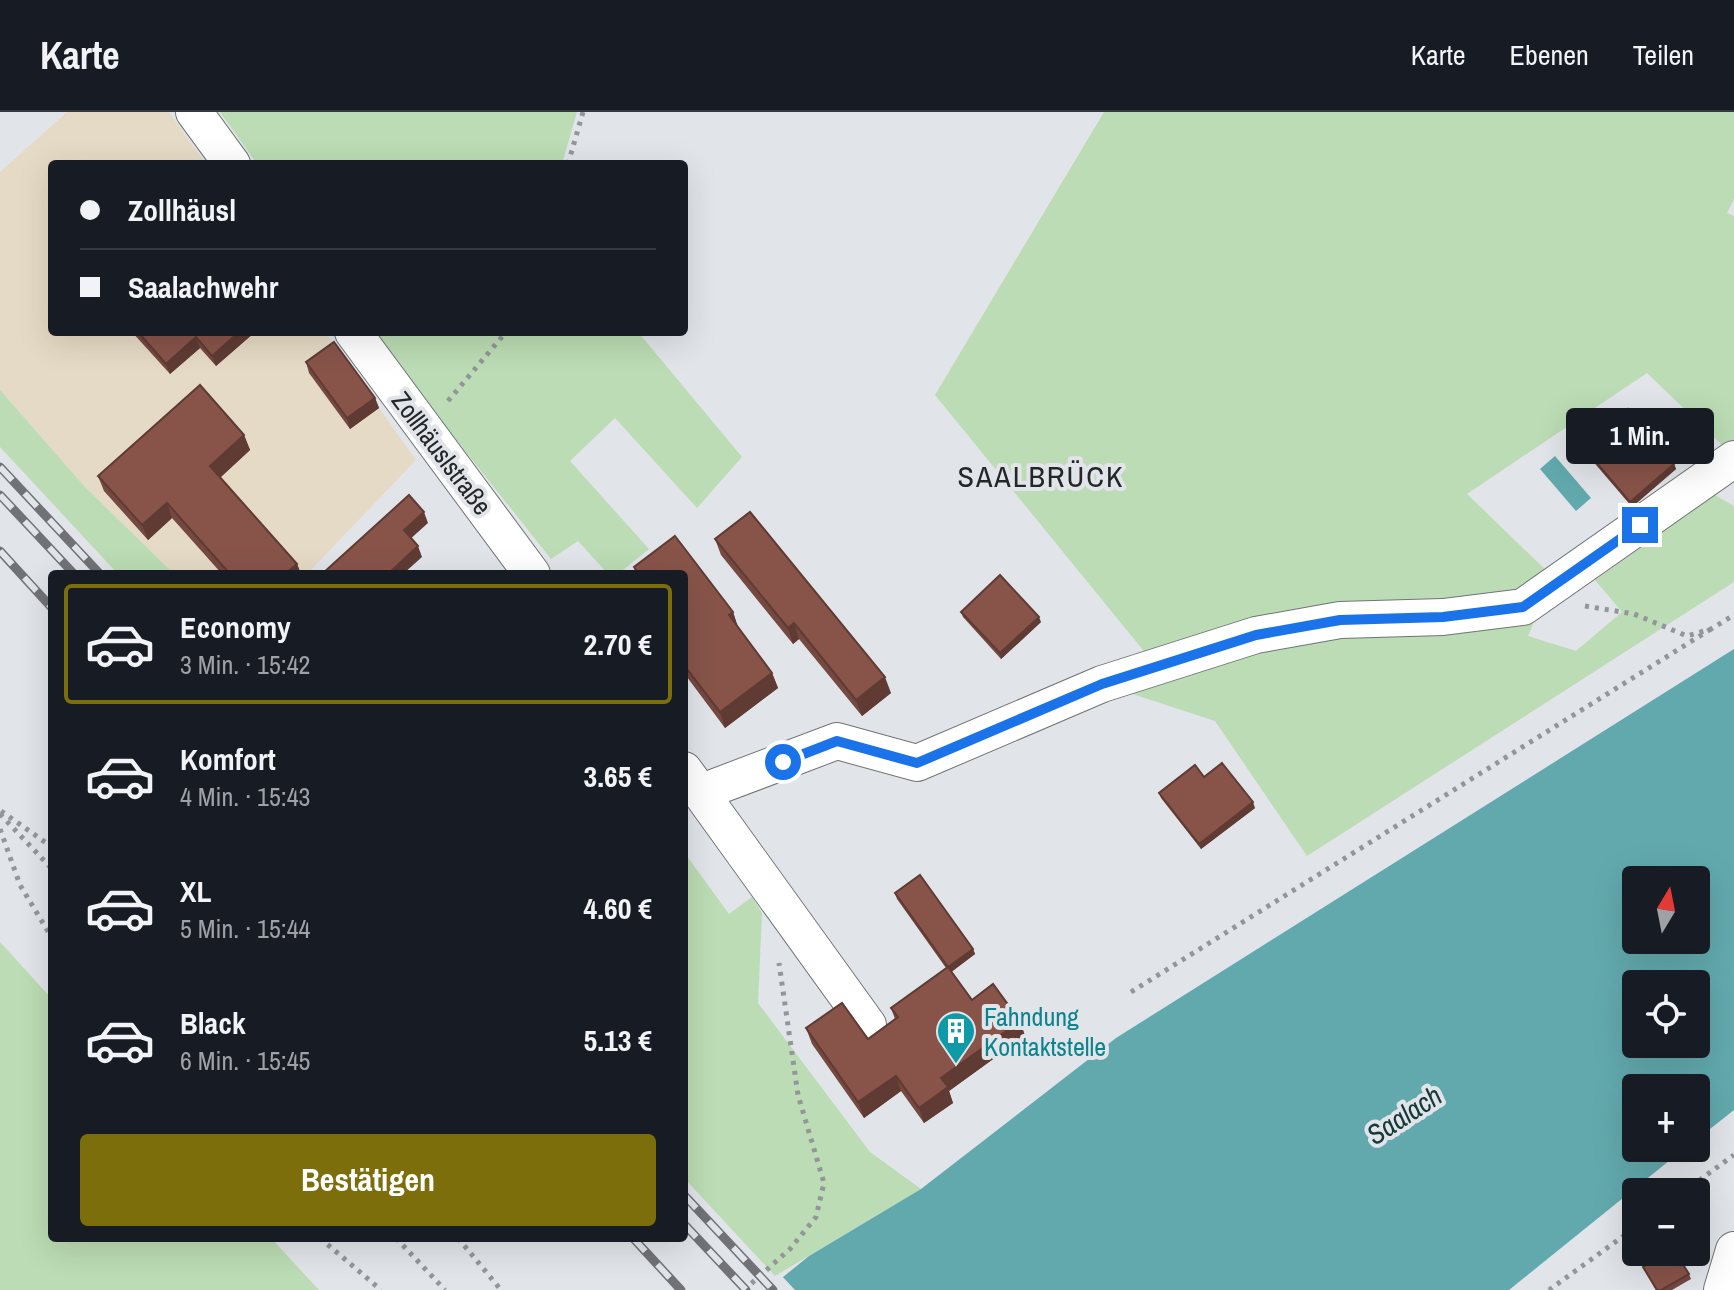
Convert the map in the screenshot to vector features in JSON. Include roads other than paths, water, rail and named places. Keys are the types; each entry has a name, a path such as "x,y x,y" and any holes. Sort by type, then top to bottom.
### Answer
{"street":[{"path":"194,112 229,160"},
{"name":"Zollhäuslstraße","path":"356,336 529,570"},
{"path":"868,1025 788,941 693,781 837,741 917,763 1102,684 1256,635 1340,620 1443,617 1523,607 1734,459"},
{"path":"1722,1290 1734,1250"}],"water":[{"path":"1555,456 1591,498 1576,511 1540,469"},
{"name":"Saalach","path":"1734,649 1734,1110 1710,1129 1710,1074 1622,1074 1622,1162 1668,1162 1648,1178 1622,1178 1622,1199 1509,1290 767,1290 809,1256 921,1189 1116,1038"}],"railway":[{"path":"0,467 96,570"},
{"path":"0,495 70,570"},
{"path":"0,551 48,604"},
{"path":"688,1199 773,1290"},
{"path":"688,1228 746,1290"},
{"path":"637,1242 681,1290"}],"place":[{"name":"Fahndung Kontaktstelle","path":"956,1065"}],"district":[{"name":"SAALBRÜCK","path":"1041,476"}]}
